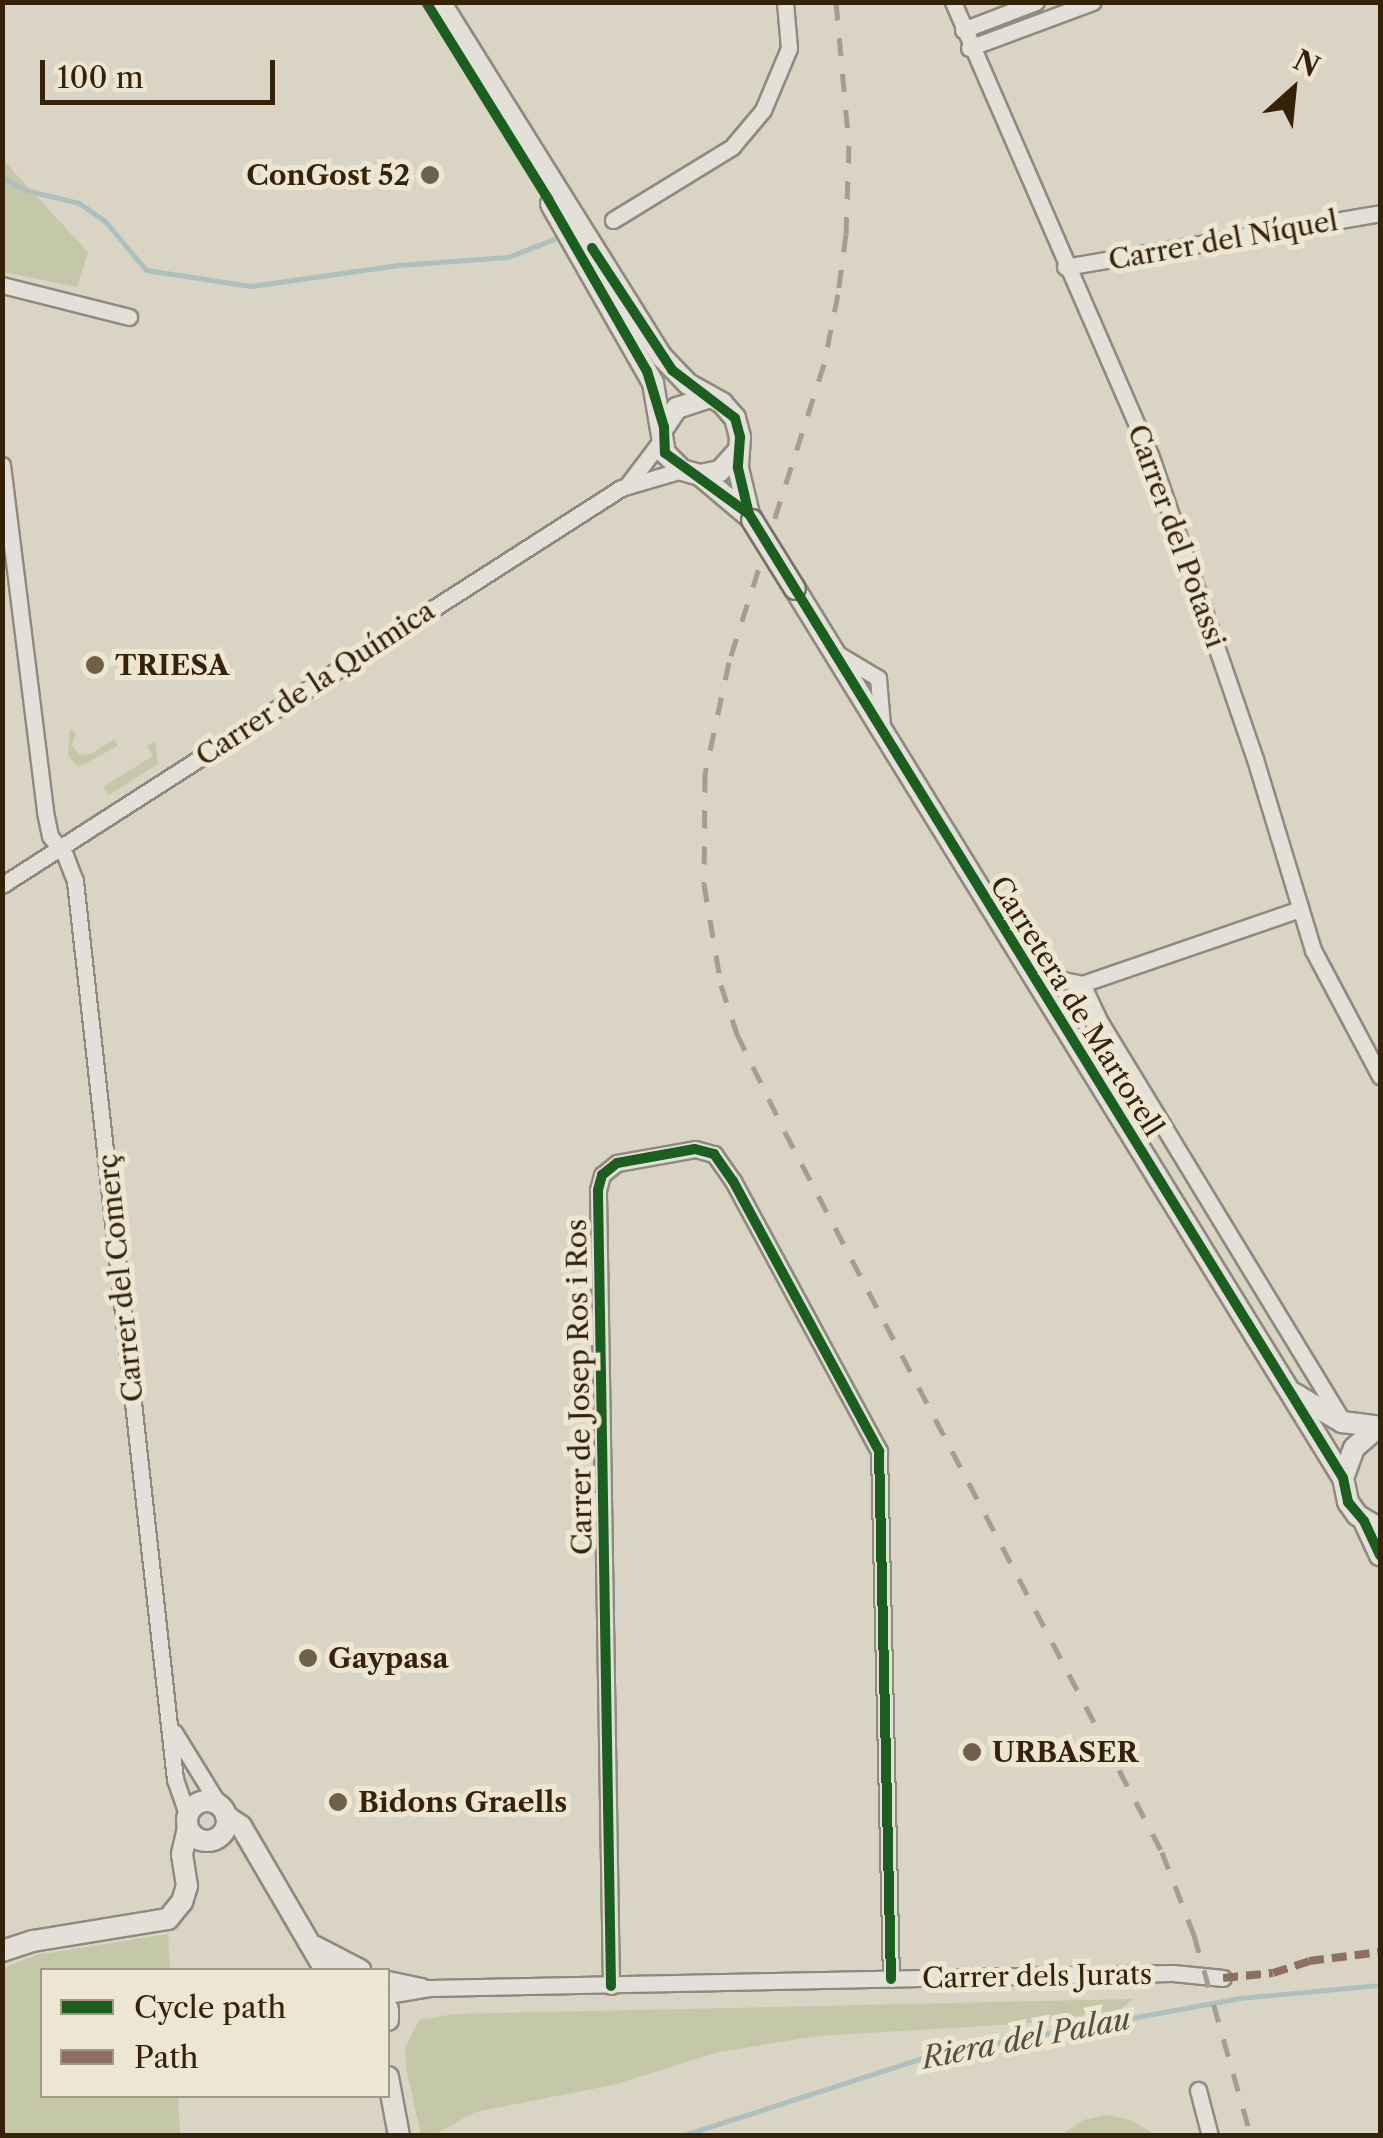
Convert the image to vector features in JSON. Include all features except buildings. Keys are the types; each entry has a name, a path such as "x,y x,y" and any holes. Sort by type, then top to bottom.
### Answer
{"main road":[{"path":"426,2 575,233"},
{"path":"440,2 575,233"},
{"name":"Carretera de Martorell","path":"575,233 662,356 707,398 722,403 735,418 740,437 737,452 750,517 1343,1478 1348,1502 1372,1525 1380,1556"},
{"name":"Carretera de Martorell","path":"575,233 653,382 665,454 750,517"},
{"path":"664,432 676,408 707,398"},
{"path":"691,472 720,471 737,452"},
{"name":"Carretera de Martorell","path":"1286,1387 1342,1422 1379,1428"},
{"name":"Carretera de Martorell","path":"1343,1478 1354,1448 1379,1428"},
{"path":"207,1824 254,1851 324,1968"},
{"name":"Carrer del Comerç","path":"2,1951 33,1941 168,1919 182,1902 186,1873 182,1854 207,1824"},
{"path":"304,1936 325,1955 355,1968"},
{"path":"390,2088 399,2136"}],"street":[{"path":"613,220 732,147 764,110 790,48 785,2"},
{"name":"Carrer del Potassi","path":"953,2 1158,474 1255,759 1313,950 1380,1076"},
{"path":"964,30 1036,2"},
{"path":"970,48 1093,2"},
{"name":"Carrer del Níquel","path":"1065,267 1380,213"},
{"path":"2,285 129,317"},
{"name":"Carrer de la Química","path":"629,484 664,432"},
{"name":"Carrer del Comerç","path":"2,464 45,812 50,836 72,867 77,899 174,1779 207,1824"},
{"name":"Carrer de la Química","path":"2,885 629,484 691,472"},
{"path":"1082,984 1300,909"},
{"name":"Carretera de Martorell","path":"1029,973 1082,984 1342,1422"},
{"name":"Carretera de Martorell","path":"1092,1005 1096,1082"},
{"name":"Carrer de Josep Ros i Ros","path":"611,1986 598,1190 602,1174 618,1163 695,1148 714,1154 734,1180 879,1451 891,1979"},
{"name":"Carrer del Comerç","path":"167,1712 207,1824"},
{"name":"Carrer dels Jurats","path":"390,1995 430,1988 1173,1972 1223,1978"},
{"name":"Carrer dels Jurats","path":"390,1979 430,1988"},
{"path":"390,2008 406,1992"},
{"path":"1198,2090 1210,2136"}],"green space":[{"path":"2,159 88,252 77,287 3,272"},
{"path":"70,729 76,733 72,745 79,755 91,754 114,739 118,746 78,767 68,756"},
{"path":"155,741 158,764 109,795 103,787 153,756 147,746"},
{"path":"168,1934 170,1968 40,1968 40,2098 178,2098 180,2135 3,2135 3,1968 36,1955"},
{"path":"1134,1999 1117,2011 1017,2024 818,2036 719,2052 613,2085 475,2112 434,2135 421,2135 406,2068 405,2048 419,2020 454,2014"},
{"path":"1107,2115 1131,2120 1156,2135 1061,2135 1083,2120"}],"waterway":[{"path":"2,177 25,190 79,203 105,221 146,270 251,286 399,265 508,257 554,239"},
{"name":"Riera del Palau","path":"681,2136 935,2054 1239,1998 1380,1985"}],"railway":[{"path":"836,2 849,145 846,234 838,294 824,364 729,662 705,774 704,884 721,985 737,1034 785,1132 1162,1852 1194,1935 1251,2136"}],"marked path":[{"path":"1223,1978 1273,1973 1309,1961 1380,1952"}],"cycle path":[{"path":"426,2 548,199 647,371 664,427 665,453 749,514 1343,1478 1348,1502 1364,1521 1380,1556"},
{"path":"592,248 672,370 735,418 740,437 738,468 749,514"},
{"path":"611,1986 598,1190 602,1175 617,1163 695,1149 714,1154 733,1181 879,1451 891,1979"}],"place":[{"name":"ConGost 52","path":"430,175"},
{"name":"TRIESA","path":"95,665"},
{"name":"Gaypasa","path":"308,1658"},
{"name":"URBASER","path":"972,1752"},
{"name":"Bidons Graells","path":"338,1802"}]}
